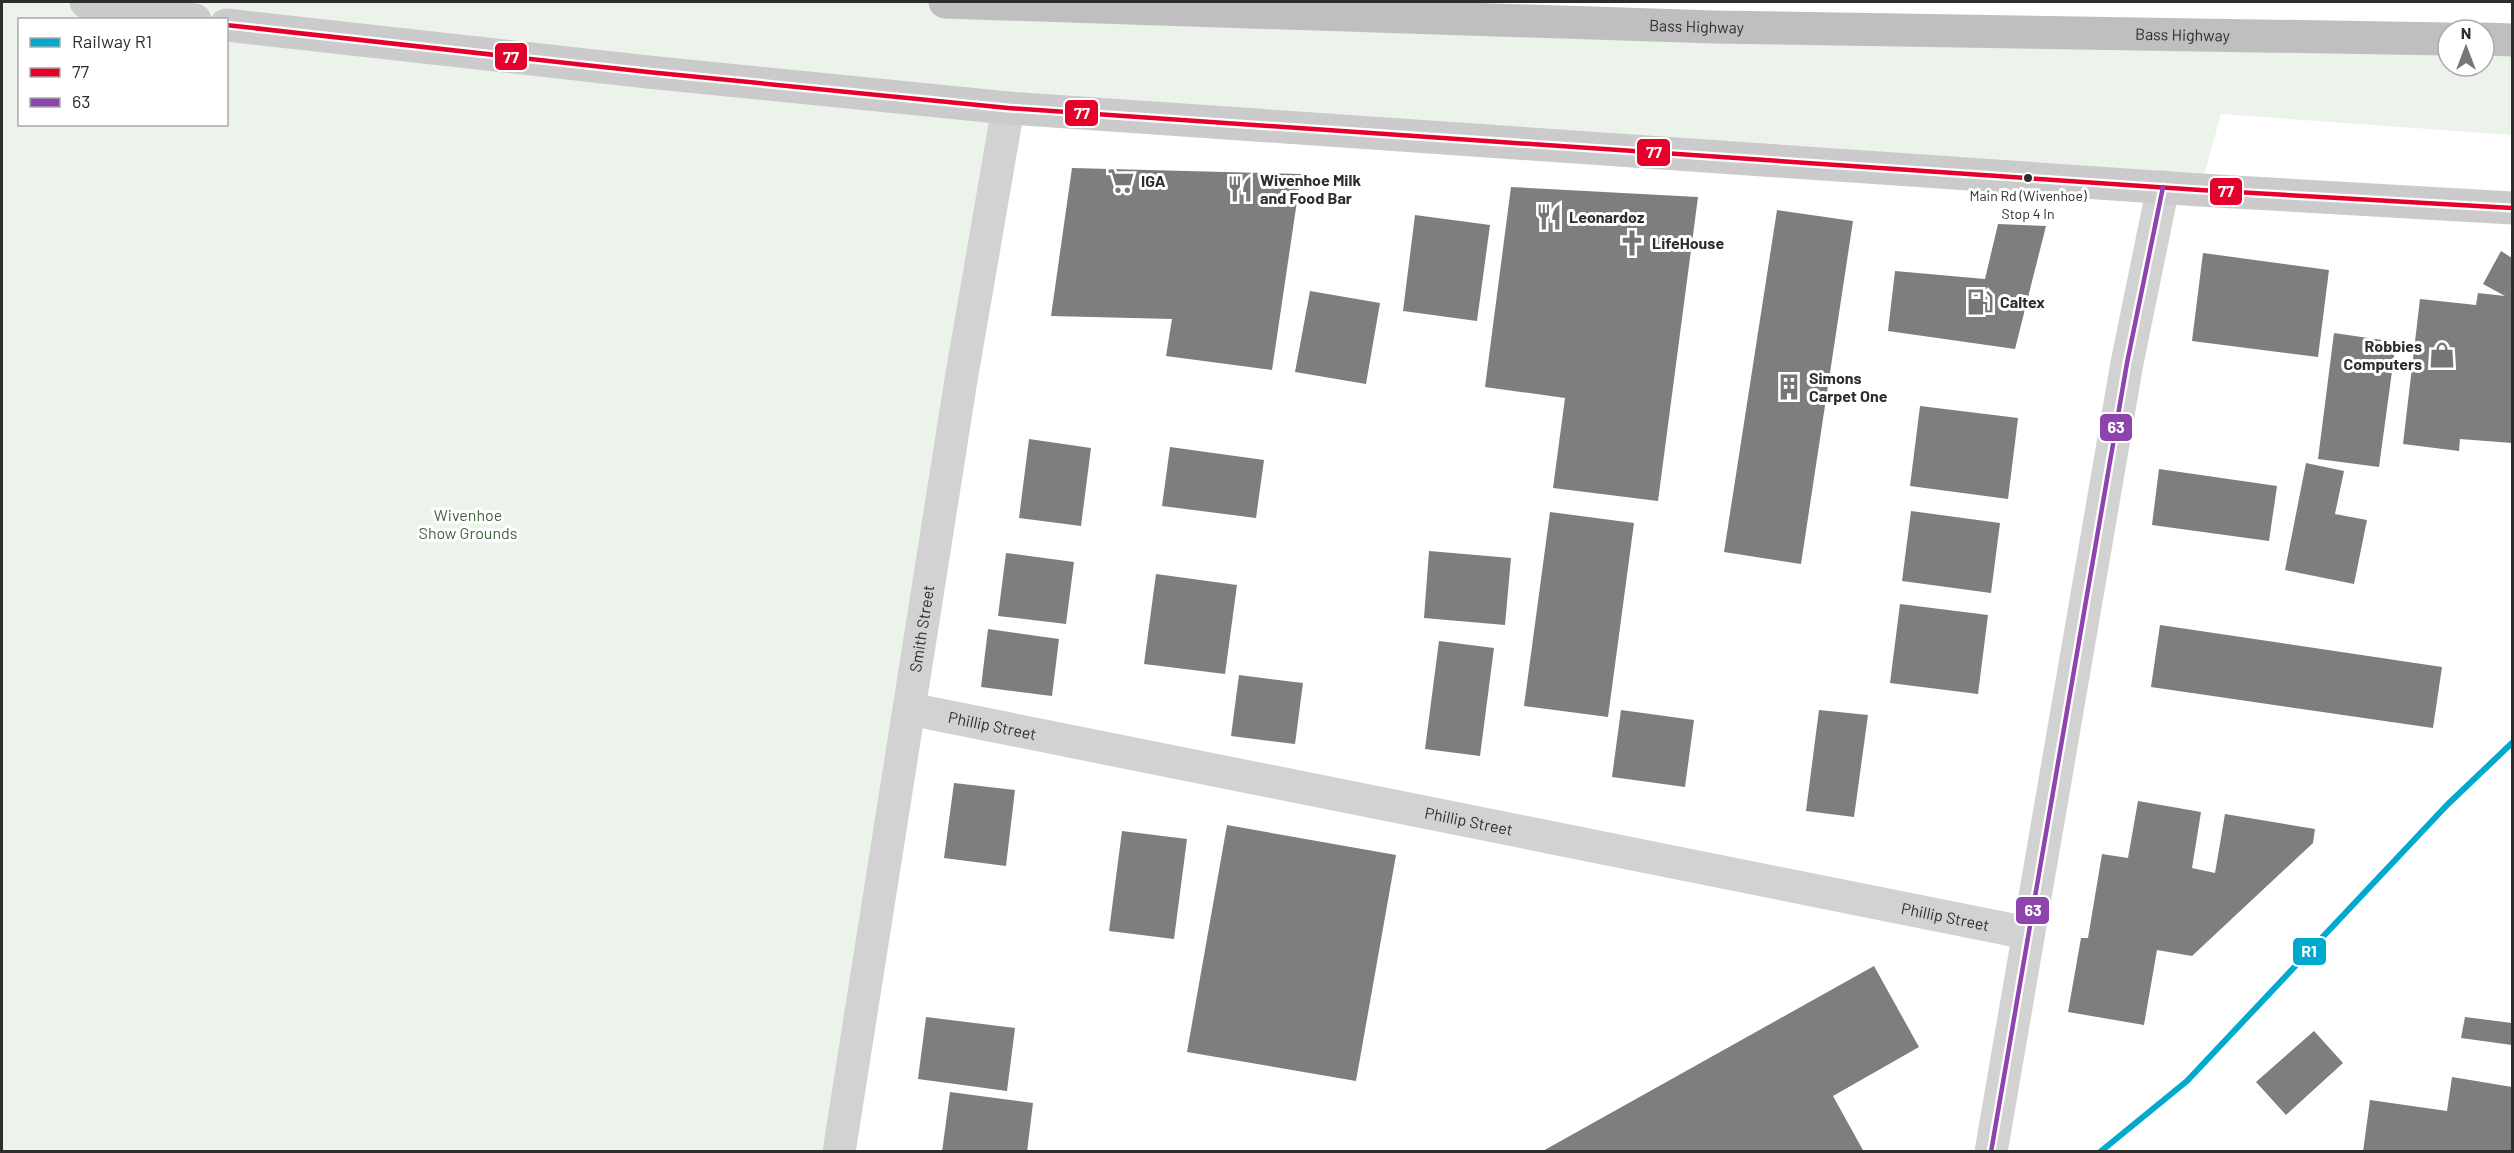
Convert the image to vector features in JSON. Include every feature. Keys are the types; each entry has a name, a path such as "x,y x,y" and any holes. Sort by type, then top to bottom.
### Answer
{"highway":[{"name":"Bass Highway","path":"945,2 1726,27 2436,39"},
{"path":"2496,39 2512,40"}],"street":[{"path":"86,2 183,18"},
{"path":"228,25 636,71 1008,108 2163,187 2512,208"},
{"name":"Smith Street","path":"839,1152 963,369 1008,108"},
{"path":"1991,1152 2127,363 2163,187"},
{"name":"Phillip Street","path":"910,709 2027,933"}],"green space":[{"name":"Wivenhoe Show Grounds","path":"2,2 945,2 2436,39 2436,78 2496,78 2496,39 2512,40 2512,135 2221,114 2200,190 1008,108 839,1151 2,1152"}],"building":[{"path":"1072,168 1301,174 1272,370 1166,356 1172,319 1051,316"},
{"path":"1511,187 1698,197 1658,501 1553,488 1565,398 1485,387"},
{"name":"Simons Carpet One","path":"1777,210 1853,221 1801,564 1724,552"},
{"path":"1415,215 1490,225 1477,321 1403,311"},
{"path":"1998,224 2046,226 2015,349 1888,331 1895,271 1985,279"},
{"path":"2501,251 2512,258 2512,443 2460,439 2459,451 2403,444 2420,299 2476,305 2478,293 2505,296 2483,284"},
{"path":"2203,253 2329,270 2318,357 2192,341"},
{"path":"1310,291 1380,303 1366,384 1295,372"},
{"path":"2334,333 2396,342 2379,467 2318,459"},
{"path":"1920,406 2018,418 2008,499 1910,486"},
{"path":"1029,439 1091,448 1081,526 1019,518"},
{"path":"1170,447 1264,460 1256,518 1162,506"},
{"path":"2306,463 2344,471 2335,514 2367,520 2354,584 2285,570"},
{"path":"2159,469 2277,486 2269,541 2152,525"},
{"path":"1911,511 2000,523 1991,593 1902,581"},
{"path":"1550,512 1634,523 1608,717 1524,706"},
{"path":"1429,551 1511,558 1505,625 1424,618"},
{"path":"1006,553 1074,562 1066,624 998,616"},
{"path":"1156,574 1237,585 1225,674 1144,664"},
{"path":"1900,604 1988,615 1978,694 1890,683"},
{"path":"2160,625 2442,667 2433,728 2151,687"},
{"path":"988,629 1059,639 1052,696 981,687"},
{"path":"1439,641 1494,648 1480,756 1425,749"},
{"path":"1239,675 1303,683 1295,744 1231,736"},
{"path":"1621,710 1694,720 1685,787 1612,777"},
{"path":"1819,710 1868,715 1854,817 1806,811"},
{"path":"954,783 1015,790 1006,866 944,858"},
{"path":"2138,801 2201,812 2192,868 2215,873 2225,814 2315,829 2313,843 2192,956 2157,950 2144,1025 2068,1012 2081,938 2088,938 2102,854 2128,858"},
{"path":"1227,825 1396,855 1356,1081 1187,1052"},
{"path":"1122,831 1187,839 1174,939 1109,931"},
{"path":"1874,966 1919,1047 1833,1096 1864,1152 1541,1152"},
{"path":"926,1017 1015,1028 1007,1091 918,1079"},
{"path":"2465,1017 2512,1023 2512,1045 2461,1038"},
{"path":"2314,1031 2343,1063 2286,1115 2256,1082"},
{"path":"2452,1077 2512,1087 2512,1152 2363,1152 2370,1100 2447,1111"},
{"path":"950,1092 1033,1103 1027,1152 942,1152"}],"rail line":[{"name":"R1","path":"2100,1152 2187,1081 2447,805 2512,743"}],"transit line":[{"name":"77","path":"228,25 648,72 1008,108 2200,190 2512,208"},
{"name":"63","path":"1991,1152 2127,363 2163,187"}],"place":[{"name":"Main Rd (Wivenhoe) Stop 4 In","path":"2028,178"},
{"name":"IGA","path":"1121,181"},
{"name":"Wivenhoe Milk and Food Bar","path":"1240,189"},
{"name":"Leonardoz","path":"1549,217"},
{"name":"LifeHouse","path":"1632,243"},
{"name":"Caltex","path":"1980,302"},
{"name":"Robbies Computers","path":"2442,355"},
{"name":"Simons Carpet One","path":"1789,387"}]}
